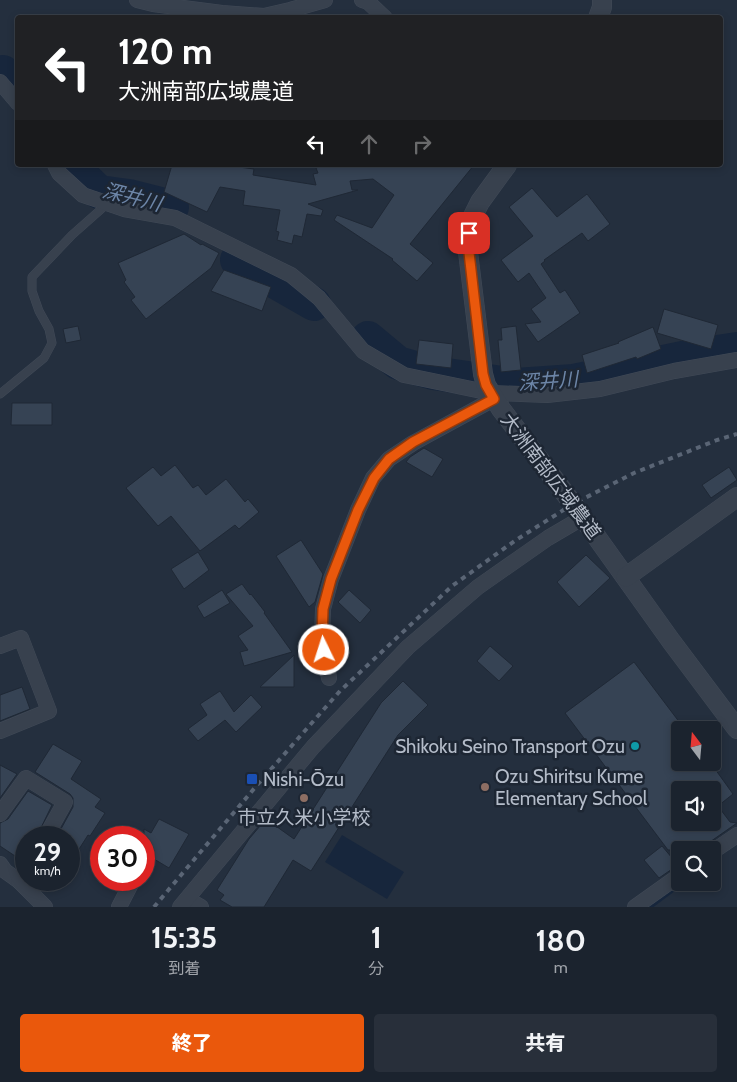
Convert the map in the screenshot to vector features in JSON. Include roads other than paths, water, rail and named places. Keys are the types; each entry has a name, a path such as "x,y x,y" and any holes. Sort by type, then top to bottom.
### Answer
{"street":[{"path":"137,0 222,14 243,15"},
{"path":"268,15 324,0"},
{"path":"362,0 368,2 381,15"},
{"path":"599,15 602,0"},
{"path":"0,82 15,100"},
{"path":"56,167 59,173 84,195 124,209 175,218 291,275 319,298 362,352 404,375 547,395 600,389 674,371 737,360"},
{"name":"大洲南部広域農道","path":"506,167 480,202 470,222 468,244 489,388 737,729"},
{"path":"329,678 322,638 323,609 331,579 358,510 374,478 389,459 489,388"},
{"path":"626,577 737,497"},
{"path":"201,907 184,903 313,747 408,647 478,587 548,538 582,518"},
{"path":"0,646 21,638 49,711 0,732"},
{"path":"0,814 26,778 65,802 52,826"},
{"path":"721,846 737,835"},
{"path":"0,864 5,871 15,874"},
{"path":"635,907 671,881"},
{"path":"34,891 45,907"},
{"path":"119,907 127,891"}],"lane":[{"path":"0,394 44,358 52,343 49,329 39,312 32,291 32,277 72,235 107,204"}],"water":[{"path":"342,835 404,872 387,899 325,862"}],"waterway":[{"name":"深井川","path":"3,72 15,85"},
{"name":"深井川","path":"73,167 99,192 129,196 172,207"},
{"name":"深井川","path":"237,260 314,304"},
{"name":"深井川","path":"368,338 398,363 433,373 516,385 574,381 697,355 737,349"},
{"path":"649,907 671,890"}],"railway":[{"path":"154,907 340,691 452,586 516,540 573,504 634,473 737,434"}],"place":[{"name":"Shikoku Seino Transport Ozu","path":"635,746"},
{"name":"Nishi-Ōzu","path":"252,779"},
{"name":"Ozu Shiritsu Kume Elementary School","path":"485,787"},
{"name":"市立久米小学校","path":"304,798"}]}
